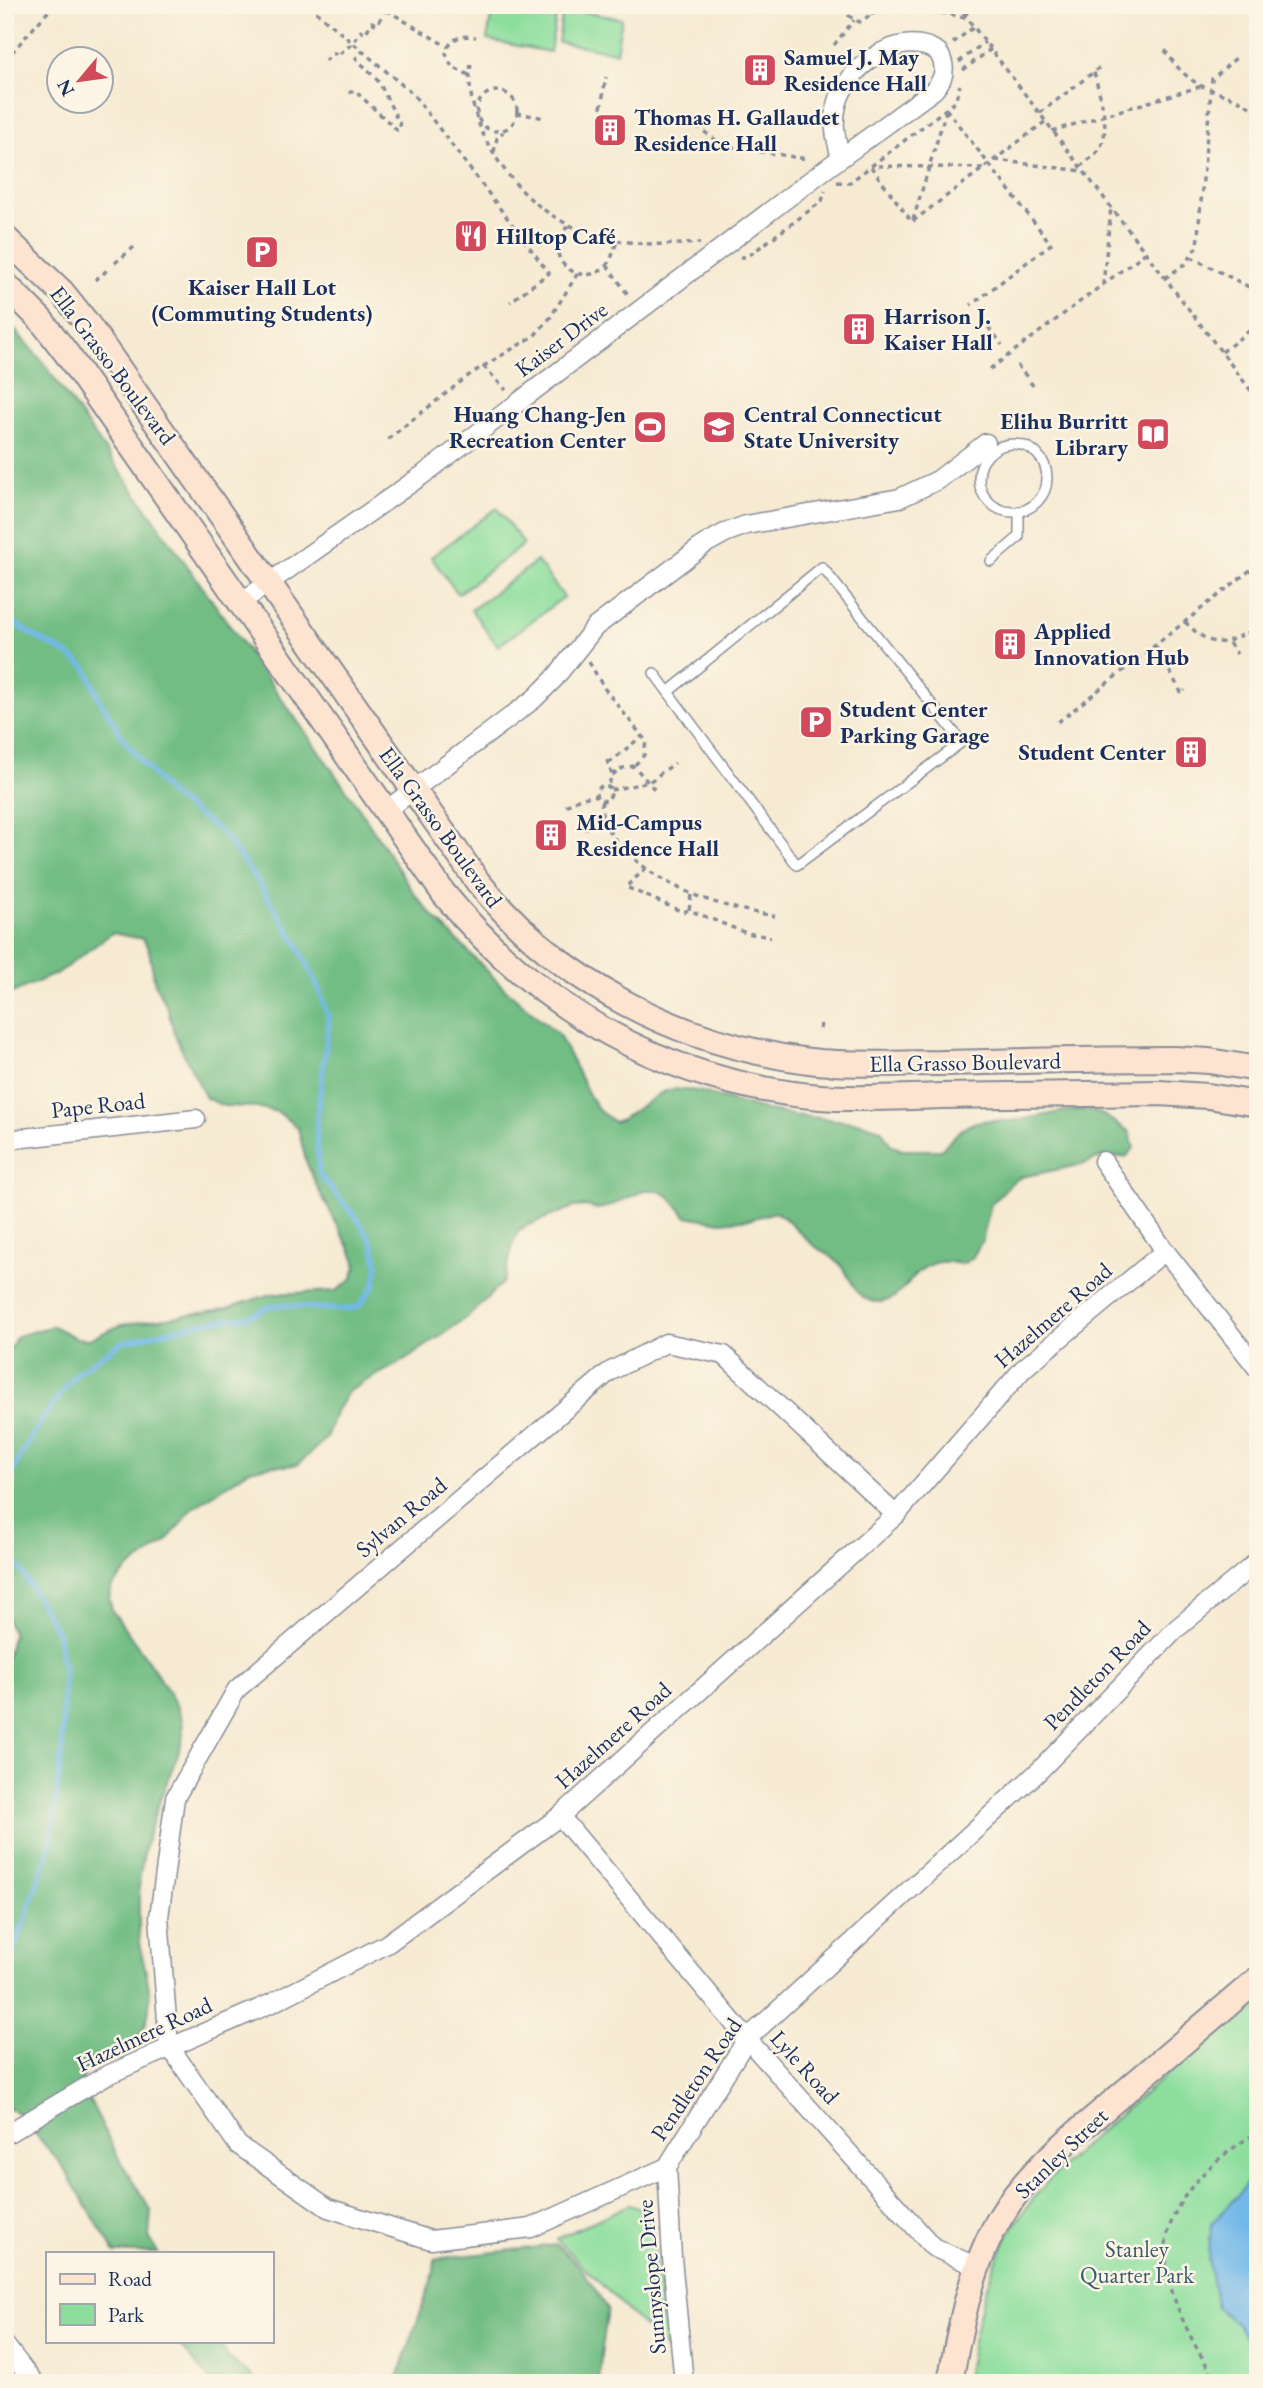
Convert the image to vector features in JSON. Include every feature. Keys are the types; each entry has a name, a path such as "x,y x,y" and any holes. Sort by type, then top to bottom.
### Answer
{"main road":[{"name":"Ella Grasso Boulevard","path":"5,238 62,292 86,322 478,882 521,929 590,983 657,1020 724,1044 810,1061 866,1064 1186,1059 1258,1069"},
{"name":"Ella Grasso Boulevard","path":"5,284 36,315 67,354 444,894 510,965 576,1014 617,1038 662,1059 706,1075 740,1084 819,1097 1185,1094 1258,1104"},
{"path":"1076,1060 1077,1094"},
{"path":"1049,1061 1049,1095"},
{"name":"Stanley Street","path":"950,2383 960,2329 977,2267 1001,2216 1032,2175 1084,2127 1258,1979"}],"street":[{"path":"841,158 834,130 837,103 849,79 868,60 892,48 919,44 938,54 944,73"},
{"name":"Kaiser Drive","path":"240,603 424,474 934,90 940,84 944,73"},
{"path":"384,811 534,699 554,679 595,627 705,544 746,525 900,499 924,489 989,447"},
{"name":"Pape Road","path":"5,1140 197,1119"},
{"path":"1103,1161 1165,1251 1258,1369"},
{"name":"Hazelmere Road","path":"5,2135 104,2076 272,2003 387,1944 560,1816 895,1515 1023,1369 1165,1251"},
{"name":"Sylvan Road","path":"169,2046 159,1917 175,1798 237,1689 610,1372 666,1343 724,1355 895,1515"},
{"name":"Pendleton Road","path":"169,2046 238,2146 328,2208 431,2239 531,2228 667,2167 747,2039 1039,1771 1176,1629 1258,1562"},
{"name":"Lyle Road","path":"560,1816 747,2039 933,2247 977,2267"},
{"name":"Sunnyslope Drive","path":"667,2167 672,2258 684,2383"},
{"path":"5,2345 34,2383"}],"lane":[{"path":"1014,443 1036,452 1043,461 1047,483 1037,502 1018,511 998,508 989,502 982,493 979,470 989,447 1014,443"},
{"path":"991,561 1019,537 1018,511"},
{"path":"654,673 668,692 797,865 962,742 822,567 668,692"}],"path":[{"path":"5,60 54,5"},
{"path":"309,5 413,94 549,273 510,302"},
{"path":"378,5 448,47"},
{"path":"848,5 848,13 854,20 863,21 871,13 901,9 931,9 966,17"},
{"path":"870,5 871,13"},
{"path":"957,5 1258,400"},
{"path":"966,17 977,5"},
{"path":"325,61 335,53 337,56 353,43 361,31 365,34 372,22 377,24 385,9"},
{"path":"834,45 854,20"},
{"path":"938,54 974,27"},
{"path":"469,75 452,67 446,54 448,47 458,37 476,37"},
{"path":"944,73 985,42"},
{"path":"731,257 747,257 822,201 829,183 849,183 946,108 957,99 962,70 991,49"},
{"path":"1165,50 1185,75 1202,86 1241,100 1258,114"},
{"path":"349,93 354,90 397,130 401,127 379,82 356,58 362,52"},
{"path":"1165,278 1191,257 1200,237 1212,79 1237,57"},
{"path":"471,64 469,75 481,131 496,158 530,200 568,226 617,241 657,245 709,242"},
{"path":"1040,113 1099,68"},
{"path":"1080,167 1098,152 1103,141 1102,116 1094,72"},
{"path":"601,108 607,77"},
{"path":"1052,131 1202,86"},
{"path":"496,158 494,145 497,138 507,129 516,119 517,113 509,94 496,91 483,96 476,107 476,114 482,126 494,132 507,129"},
{"path":"946,108 1051,244 971,305"},
{"path":"912,222 946,108"},
{"path":"517,113 545,118"},
{"path":"912,222 1046,121"},
{"path":"696,126 732,148 816,160"},
{"path":"995,160 1084,171"},
{"path":"878,166 984,168"},
{"path":"870,167 912,222"},
{"path":"1102,285 1111,207"},
{"path":"568,226 557,241 557,254 563,264 578,273 590,274 607,265 617,241"},
{"path":"115,263 134,247"},
{"path":"990,369 1146,253"},
{"path":"1191,257 1251,288 1258,296"},
{"path":"607,265 632,300"},
{"path":"99,277 110,267"},
{"path":"388,439 483,366 534,336 550,318 578,273"},
{"path":"983,320 1002,345"},
{"path":"1222,352 1258,324"},
{"path":"1017,365 1036,389"},
{"path":"483,366 509,394"},
{"path":"1258,531 1252,536 1258,544"},
{"path":"1058,722 1258,564"},
{"path":"1185,622 1207,639 1229,643 1258,628"},
{"path":"1229,643 1237,654"},
{"path":"1155,645 1182,694 1185,690"},
{"path":"591,665 604,688 646,741 646,750 634,766 623,768 612,775"},
{"path":"566,806 578,799 596,796 602,801 609,800 612,775 608,761 642,736"},
{"path":"596,796 598,788 610,789 649,782 675,763"},
{"path":"634,766 655,790"},
{"path":"602,801 600,811 604,823 624,850 671,885 737,911 775,916"},
{"path":"583,829 604,823"},
{"path":"646,868 626,887 683,912 689,909 746,933 771,937"},
{"path":"689,909 691,895"},
{"path":"820,1029 821,1023"},
{"path":"1218,2383 1199,2354 1182,2314 1168,2273 1167,2241 1177,2213 1195,2184 1227,2152 1258,2132"}],"green space":[{"path":"493,5 558,5 550,52 487,40"},
{"path":"563,8 622,19 616,52 558,42"},
{"path":"5,319 42,361 362,812 415,895 505,989 559,1035 599,1111 614,1122 661,1093 672,1089 698,1091 760,1109 862,1123 881,1129 891,1145 902,1150 941,1150 960,1131 978,1122 1018,1120 1063,1111 1085,1110 1100,1113 1129,1131 1134,1148 1126,1157 1101,1157 1084,1164 1021,1177 1010,1184 991,1204 982,1241 972,1258 962,1264 943,1262 930,1265 914,1276 896,1296 879,1302 859,1294 836,1260 807,1240 775,1212 751,1219 721,1222 686,1216 669,1196 657,1190 645,1190 610,1206 598,1209 574,1207 528,1225 518,1232 504,1281 469,1316 404,1361 348,1392 335,1413 326,1438 299,1464 273,1465 249,1470 192,1509 165,1543 129,1568 112,1586 109,1598 112,1610 167,1690 181,1716 183,1733 182,1743 152,1824 140,1875 140,1941 150,1997 146,2023 132,2041 91,2062 82,2085 118,2157 151,2210 149,2237 157,2252 114,2252 61,2164 17,2112 11,2109 5,2111 5,1662 13,1634 5,1616 5,1358 17,1336 53,1326 76,1338 89,1339 121,1325 223,1309 272,1294 336,1291 351,1280 356,1268 354,1256 306,1161 298,1128 278,1112 256,1107 224,1106 206,1098 176,1038 167,1007 155,984 149,950 143,939 112,933 58,973 5,996"},
{"path":"497,508 524,544 458,594 431,557"},
{"path":"537,561 564,597 498,646 471,610"},
{"name":"Stanley Quarter Park","path":"1258,1996 1258,2383 965,2383 988,2282 1004,2244 1026,2208 1053,2175 1084,2146"},
{"path":"628,2205 644,2212 652,2228 669,2352 556,2239"},
{"path":"557,2245 580,2267 608,2309 599,2383 396,2383 434,2273 435,2259"},
{"path":"177,2342 220,2342 228,2357 259,2383 212,2383"}],"water":[{"path":"1258,2169 1258,2360 1238,2325 1217,2308 1208,2259 1212,2223"}],"waterway":[{"path":"5,616 86,668 101,702 124,740 170,795 221,832 255,877 298,945 316,982 329,1019 316,1125 319,1174 358,1220 372,1242 378,1266 374,1286 358,1307 343,1310 282,1305 268,1307 251,1316 206,1322 122,1342 77,1372 37,1427 5,1486"},
{"path":"5,1543 57,1632 64,1671 62,1750 50,1846 5,1977"}],"place":[{"name":"Samuel J. May Residence Hall","path":"760,70"},
{"name":"Thomas H. Gallaudet Residence Hall","path":"610,130"},
{"name":"Hilltop Café","path":"471,236"},
{"name":"Kaiser Hall Lot (Commuting Students)","path":"262,252"},
{"name":"Harrison J. Kaiser Hall","path":"859,329"},
{"name":"Huang Chang-Jen Recreation Center","path":"650,427"},
{"name":"Central Connecticut State University","path":"719,427"},
{"name":"Elihu Burritt Library","path":"1153,434"},
{"name":"Applied Innovation Hub","path":"1010,644"},
{"name":"Student Center Parking Garage","path":"816,722"},
{"name":"Student Center","path":"1191,752"},
{"name":"Mid-Campus Residence Hall","path":"551,835"}]}
